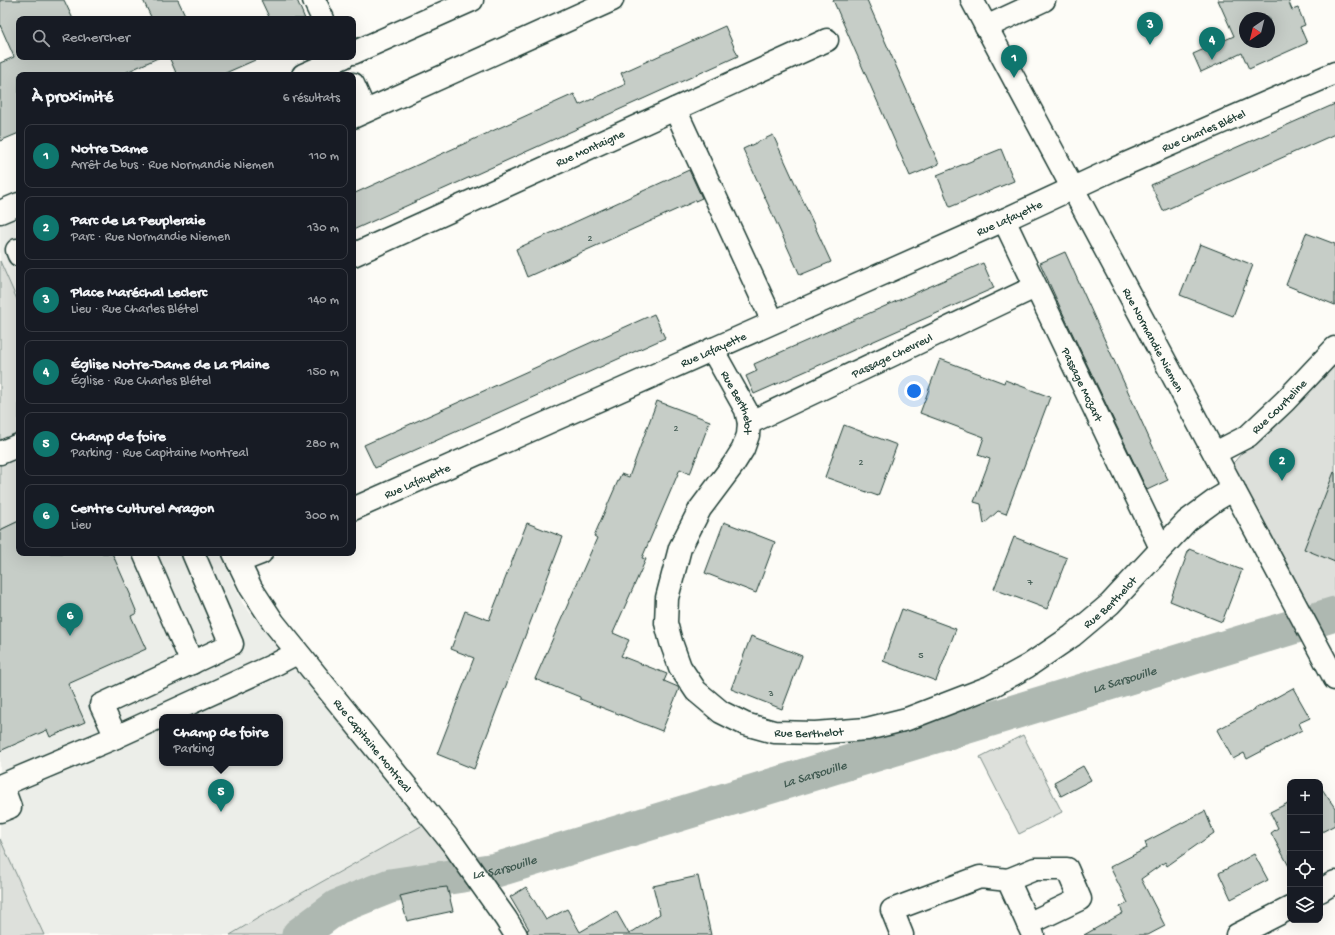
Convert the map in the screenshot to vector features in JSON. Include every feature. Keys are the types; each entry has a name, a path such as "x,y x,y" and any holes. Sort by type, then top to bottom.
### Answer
{"street":[{"path":"314,0 321,16"},
{"path":"356,55 472,0"},
{"path":"356,99 359,114 612,0"},
{"name":"Rue Normandie Niemen","path":"972,0 1335,679"},
{"path":"986,27 1044,0"},
{"name":"Rue Montaigne","path":"356,254 827,40"},
{"path":"311,72 345,60"},
{"name":"Rue Charles Blétel","path":"1072,188 1335,72"},
{"path":"675,109 773,322"},
{"name":"Rue Lafayette","path":"356,504 712,349 1004,220 1072,188"},
{"path":"0,212 16,205"},
{"name":"Passage Mozart","path":"1004,220 1161,548"},
{"name":"Passage Chevreul","path":"749,423 1035,287"},
{"name":"Rue Courteline","path":"1215,453 1248,436 1285,401 1335,348"},
{"name":"Rue Berthelot","path":"712,349 746,410 749,423 748,435 733,465 700,509 680,548 667,598 666,623 680,667 696,691 721,712 745,724 774,732 815,733 867,729 907,720 990,687 1028,666 1072,636 1110,604 1187,521 1218,498 1234,489"},
{"path":"0,454 16,446"},
{"path":"145,556 192,663"},
{"path":"116,737 101,705 232,644 194,556"},
{"path":"236,558 246,556"},
{"name":"Rue Capitaine Montreal","path":"236,558 251,588 264,609 297,652 453,844 516,935"},
{"path":"166,714 274,665 297,652"},
{"path":"0,811 10,807 1,782 116,737 159,717"},
{"path":"902,935 892,910 980,877 1008,880 1035,869 1067,870 1080,899 1030,930 1008,880"},
{"path":"1323,889 1335,882"},
{"path":"1237,935 1287,910"}],"shaded area":[{"path":"16,210 16,556 221,556 243,604 407,798 459,872 391,884 316,928 308,935 0,935 0,218"},
{"path":"0,261 16,297 16,522 0,530"},
{"path":"1335,348 1335,602 1298,608 1225,473 1285,401"},
{"path":"1023,735 1062,812 1019,834 980,757"},
{"path":"423,825 459,872 391,884 316,928 308,935 230,935 270,911"},
{"path":"0,839 44,935 0,935"}],"building":[{"path":"0,0 64,0 72,16 16,16 16,60 153,60 127,72 16,72 16,134 0,141 0,63 14,57 0,25"},
{"path":"143,0 178,0 186,16 151,16"},
{"path":"261,0 297,0 304,16 269,16"},
{"path":"833,0 867,0 939,164 910,176"},
{"path":"1218,0 1288,0 1292,10 1298,8 1305,25 1300,27 1307,43 1249,69 1242,53 1201,72 1193,54 1234,36"},
{"path":"725,26 738,56 356,229 356,193 574,94 579,105 626,84 621,73"},
{"path":"170,60 255,60 228,72 176,72"},
{"path":"1335,104 1335,134 1163,211 1151,185"},
{"path":"773,135 831,262 800,275 743,149"},
{"path":"1001,149 1014,181 950,207 937,175"},
{"path":"689,170 702,198 527,277 516,249"},
{"path":"1306,233 1335,244 1335,305 1286,285"},
{"path":"1200,244 1253,265 1233,316 1180,295"},
{"path":"1065,252 1168,480 1147,490 1040,263"},
{"path":"983,263 994,288 754,394 746,376 757,371 754,364"},
{"path":"654,314 665,338 375,468 364,445"},
{"path":"940,359 1004,383 1005,380 1050,397 1006,514 998,511 984,524 981,504 974,502 990,459 978,455 984,437 920,413"},
{"path":"657,401 710,421 690,474 680,469 642,558 646,559 613,633 629,640 621,656 667,674 664,681 678,687 679,689 662,731 580,699 580,697 535,679 597,538 594,536 621,474 629,477"},
{"path":"844,425 897,445 878,496 825,477"},
{"path":"1334,472 1335,473 1335,562 1304,549"},
{"path":"16,522 16,556 113,556 137,613 131,616 146,649 68,684 85,722 50,737 47,730 0,751 0,530"},
{"path":"724,522 775,542 756,593 705,573"},
{"path":"527,523 563,537 474,769 437,754 474,658 451,649 465,611 489,620"},
{"path":"1014,537 1067,558 1047,609 994,589"},
{"path":"1189,549 1242,570 1222,622 1170,601"},
{"path":"902,609 956,629 936,681 883,661"},
{"path":"751,636 802,656 782,709 731,689"},
{"path":"1293,688 1310,718 1299,723 1302,730 1247,759 1244,753 1233,759 1217,730"},
{"path":"1083,766 1091,780 1061,796 1054,782"},
{"path":"1323,790 1335,808 1335,825 1323,831"},
{"path":"1287,804 1287,862 1271,833 1278,828 1270,812"},
{"path":"1205,811 1214,833 1167,866 1165,862 1141,879 1165,926 1148,935 1084,935 1123,913 1120,907 1128,903 1110,867 1147,848 1145,842"},
{"path":"1254,854 1268,880 1231,899 1219,873"},
{"path":"698,876 711,935 528,935 527,930 529,929 510,897 526,887 546,920 567,909 580,932 616,911 629,934 660,914 653,886"},
{"path":"447,887 453,911 407,921 400,896 429,889"}],"waterway":[{"name":"La Sarsouille","path":"299,935 337,907 390,886 496,870 1335,614"}],"place":[{"name":"Place Maréchal Leclerc","path":"1150,45"},
{"name":"Église Notre-Dame de La Plaine","path":"1212,60"},
{"name":"Notre Dame","path":"1014,78"},
{"name":"Parc de La Peupleraie","path":"1282,481"},
{"name":"Centre Culturel Aragon","path":"70,636"},
{"name":"Champ de foire","path":"221,812"}]}
